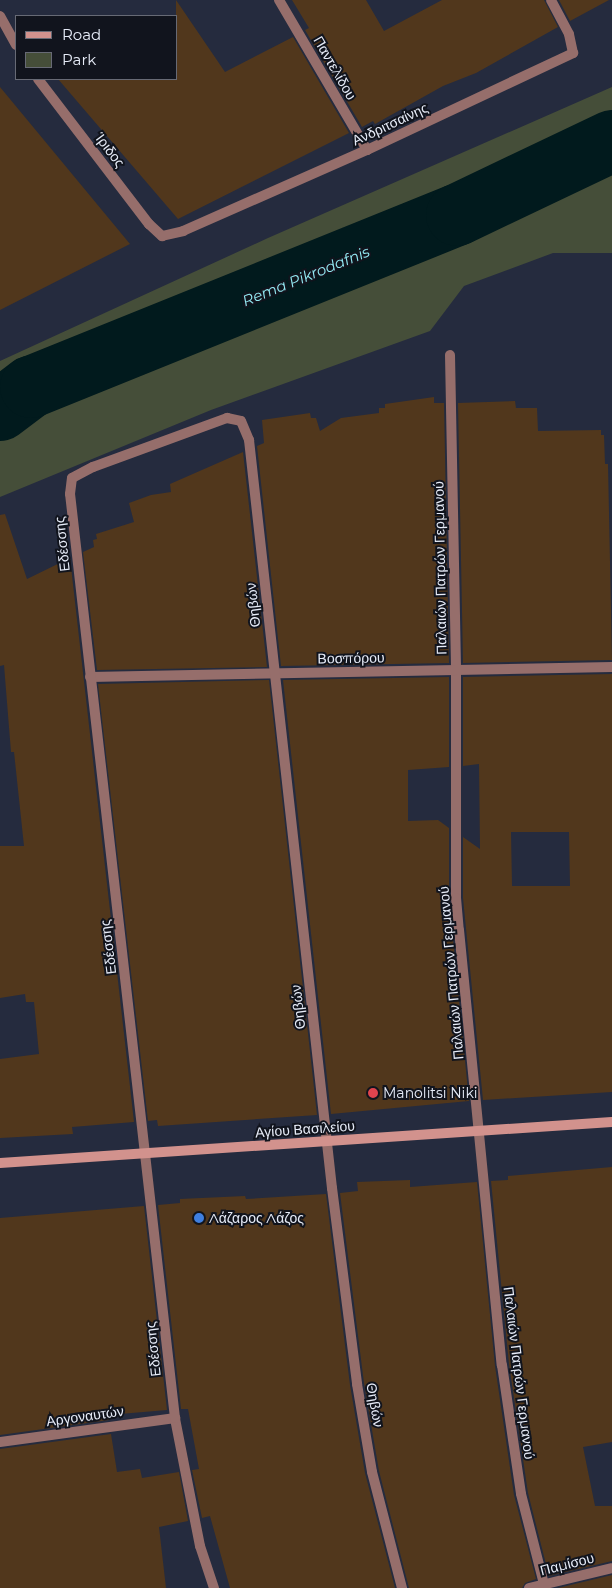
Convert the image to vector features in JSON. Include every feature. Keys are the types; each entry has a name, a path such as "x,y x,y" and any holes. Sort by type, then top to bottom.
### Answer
{"street":[{"name":"Παντελίδου","path":"279,0 367,150"},
{"name":"Ανδριτσαίνης","path":"162,236 184,231 367,150 573,53 569,34 551,0"},
{"path":"0,16 15,43"},
{"name":"Ίριδος","path":"39,80 150,224 162,236"},
{"name":"Παλαιών Πατρών Γερμανού","path":"450,355 456,670 456,898 506,1393 521,1494 544,1584"},
{"name":"Εδέσσης","path":"214,1588 198,1536 175,1418 70,494 72,478 94,468 227,418 241,421"},
{"name":"Θηβών","path":"241,421 249,440 327,1141 359,1394 372,1472 402,1588"},
{"name":"Βοσπόρου","path":"90,677 612,667"},
{"name":"Αγίου Βασιλείου","path":"0,1163 612,1122"},
{"name":"Αργοναυτών","path":"0,1442 175,1418"},
{"name":"Παμίσου","path":"529,1588 612,1568"}],"green space":[{"path":"612,87 612,253 553,253 464,286 430,331 211,410 0,497 0,361 268,238"}],"building":[{"path":"176,0 225,72 293,37 349,133 178,219 59,80 178,80 178,15 176,15"},
{"path":"292,0 366,0 384,31 442,0 544,0 558,27 476,73 443,86 375,124 373,121 362,127 305,30 309,28"},
{"path":"559,0 609,0 570,21"},
{"path":"0,87 130,244 0,310"},
{"path":"434,397 434,403 444,403 449,663 281,666 257,446 264,443 262,420 310,413 311,418 316,418 320,431 341,418 379,413 379,408 385,408 385,404"},
{"path":"515,401 516,408 537,408 538,431 601,430 601,435 604,435 605,464 608,464 612,660 463,663 458,403"},
{"path":"243,452 267,667 97,670 83,552 94,547 93,540 97,539 96,534 134,522 129,503 151,495 171,492 170,484"},
{"path":"5,514 27,579 70,558 134,1122 72,1127 73,1134 0,1138 0,1059 39,1054 34,1002 26,1002 25,994 0,998 0,846 24,846 14,752 11,752 4,665 0,666 0,515"},
{"path":"612,674 612,1092 483,1100 463,898 463,837 480,849 479,764 463,766 463,677","holes":["511,832 569,832 570,886 512,886"]},
{"path":"449,677 449,767 408,770 408,821 438,820 449,828 449,899 469,1101 331,1114 283,680"},
{"path":"269,680 317,1115 158,1126 157,1120 148,1121 98,684"},
{"path":"612,1167 612,1442 583,1447 595,1506 612,1506 612,1561 549,1576 528,1493 509,1364 491,1181 508,1180 508,1176"},
{"path":"410,1180 410,1187 477,1182 495,1366 514,1495 536,1579 525,1583 522,1588 409,1588 379,1471 364,1383 340,1193 358,1191 357,1182"},
{"path":"326,1194 350,1385 365,1473 395,1588 230,1588 210,1516 202,1518 192,1470 199,1469 188,1409 181,1409 158,1205 180,1203 180,1199 245,1196 246,1199"},
{"path":"144,1206 167,1410 108,1415 109,1420 0,1435 0,1218"},
{"path":"111,1434 117,1472 140,1469 142,1478 179,1472 188,1521 159,1527 166,1588 0,1588 0,1449"},
{"path":"612,1575 612,1588 558,1588"}],"waterway":[{"name":"Rema Pikrodafnis","path":"0,410 31,387 457,215 612,141"}],"place":[{"name":"Manolitsi Niki","path":"373,1093"},
{"name":"Λάζαρος Λάζος","path":"199,1218"}]}
